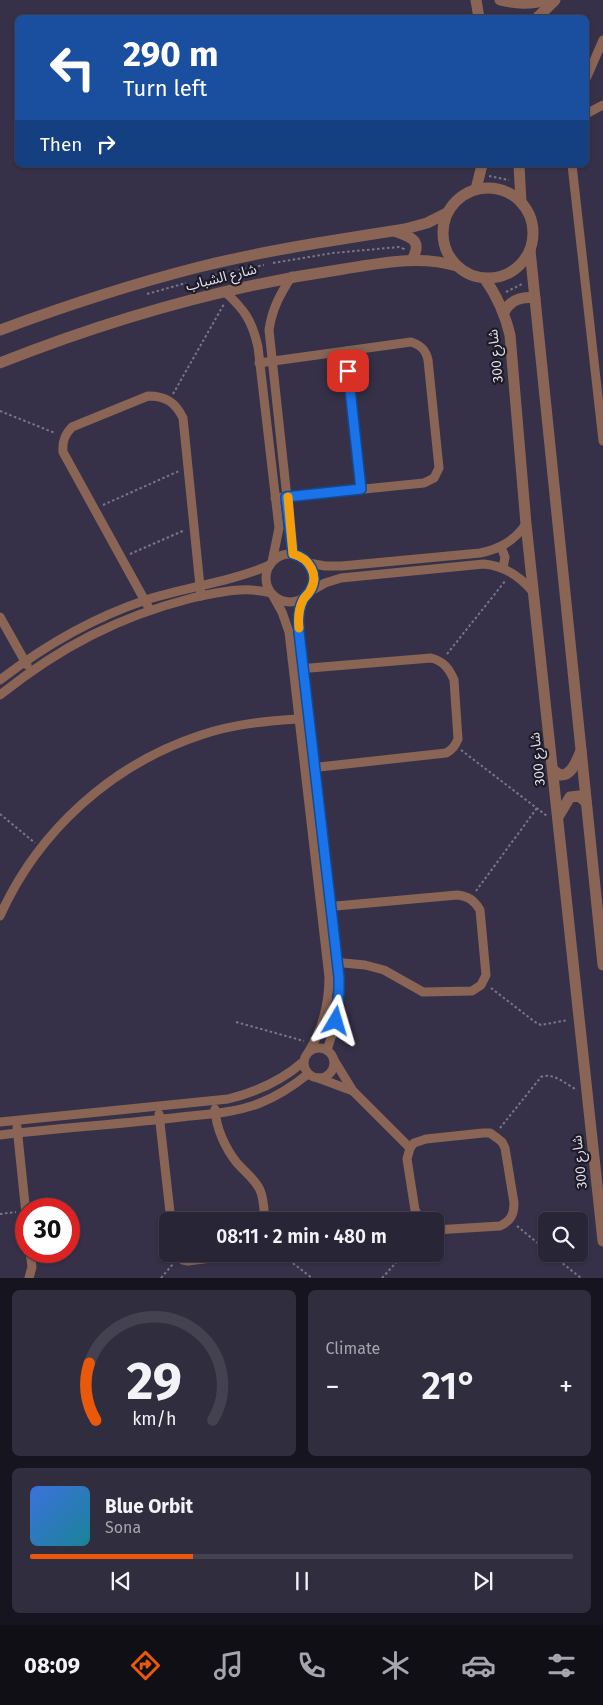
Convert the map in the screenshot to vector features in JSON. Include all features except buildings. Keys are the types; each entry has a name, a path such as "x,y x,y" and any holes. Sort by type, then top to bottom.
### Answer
{"street":[{"path":"476,0 478,15"},
{"path":"500,0 519,4 529,4 545,0"},
{"path":"540,15 555,0"},
{"path":"589,72 603,40"},
{"path":"589,112 603,105"},
{"path":"519,167 521,202"},
{"path":"572,167 603,441"},
{"path":"476,189 481,169"},
{"path":"488,188 512,195 521,202 527,211 532,225 533,240 525,260 512,271 497,278 485,279 465,272 449,257 443,235 443,224 447,213 459,198 476,189 488,188"},
{"name":"شارع الشباب","path":"0,330 115,292 199,267 270,251 394,231 423,224 447,213"},
{"path":"394,231 408,236 416,243 412,260"},
{"path":"530,250 603,965"},
{"name":"شارع الشباب","path":"0,363 105,324 205,296 227,293 292,276 412,260 442,262 457,266"},
{"path":"292,276 276,302 269,330 293,554"},
{"name":"شارع 300","path":"485,279 504,312 510,335 526,524 603,1241"},
{"path":"227,293 247,315 254,330 260,363 278,528 266,582 282,612 298,669 314,768 331,907 332,962 327,1008 323,1023 305,1056 304,1062 308,1074 353,1091"},
{"path":"504,312 513,301 527,297 535,298"},
{"path":"260,363 411,342 423,348 428,360 439,468 434,478 424,483 275,498"},
{"path":"346,351 361,489"},
{"path":"150,610 63,452 64,437 72,427 148,396 159,396 170,400 178,408 183,418 201,596"},
{"path":"309,563 325,566 342,566 480,553 502,547 520,533 526,524"},
{"path":"502,547 506,557 503,568"},
{"path":"0,680 47,647 85,626 145,601 245,575 271,564 282,556 293,554 309,563 314,574 311,591"},
{"path":"0,695 30,671 67,648 106,628 150,610 201,596 247,589 272,593 276,598 293,602 304,598 311,591 325,583 341,578 484,564 494,565 512,572 523,580 533,592"},
{"path":"304,598 298,623 299,719 320,908 339,984 336,1021 327,1050"},
{"path":"0,617 30,671"},
{"path":"298,669 431,658 441,662 451,672 454,680 458,739 456,745 446,753 305,769"},
{"path":"0,916 23,874 41,848 63,822 87,799 113,779 171,746 202,735 234,726 266,721 299,719"},
{"path":"553,770 560,775 567,774 581,751"},
{"path":"559,821 570,797 579,796 586,802"},
{"path":"320,908 457,895 470,899 480,910 486,969 484,982 472,991 423,992 384,970 365,965 332,962"},
{"path":"311,1047 321,1047 332,1054 353,1091 410,1148"},
{"path":"318,1078 329,1075 334,1066 334,1060"},
{"path":"0,1122 214,1101 242,1096 282,1079 304,1062"},
{"path":"0,1135 159,1120 244,1108 258,1104 285,1091 308,1074"},
{"path":"214,1101 215,1113 223,1140 238,1164 260,1189 264,1212"},
{"path":"158,1106 170,1212"},
{"path":"16,1120 25,1198"},
{"path":"416,1212 407,1159 410,1148 414,1143 426,1139 483,1133 494,1135 502,1142 505,1148 514,1203 514,1209 509,1220 500,1226 444,1229"},
{"path":"29,1278 32,1263"}],"path":[{"path":"481,169 494,177 520,181"},
{"path":"211,276 333,253 399,247"},
{"path":"199,267 205,296"},
{"path":"497,297 533,278"},
{"path":"148,293 193,281"},
{"path":"170,400 227,293"},
{"path":"0,411 64,437"},
{"path":"94,509 188,467"},
{"path":"122,558 194,526"},
{"path":"441,662 512,572"},
{"path":"456,745 537,808 559,821"},
{"path":"470,899 537,808"},
{"path":"0,814 41,848"},
{"path":"484,982 541,1025 578,1018"},
{"path":"236,1022 311,1047"},
{"path":"494,1135 538,1080 544,1076 553,1076 587,1096"},
{"path":"0,1214 15,1213"},
{"path":"509,1220 538,1244"},
{"path":"162,1278 172,1262"},
{"path":"291,1262 312,1278"},
{"path":"382,1278 397,1262"},
{"path":"561,1262 581,1278"}],"slow traffic":[{"path":"288,497 286,497 293,554 309,563 314,574 311,591 304,598 301,606 299,628"}],"route":[{"path":"336,1021 339,977 298,623 304,598 311,591 313,585 314,574 309,563 293,554 286,497 361,489 348,371"}]}
